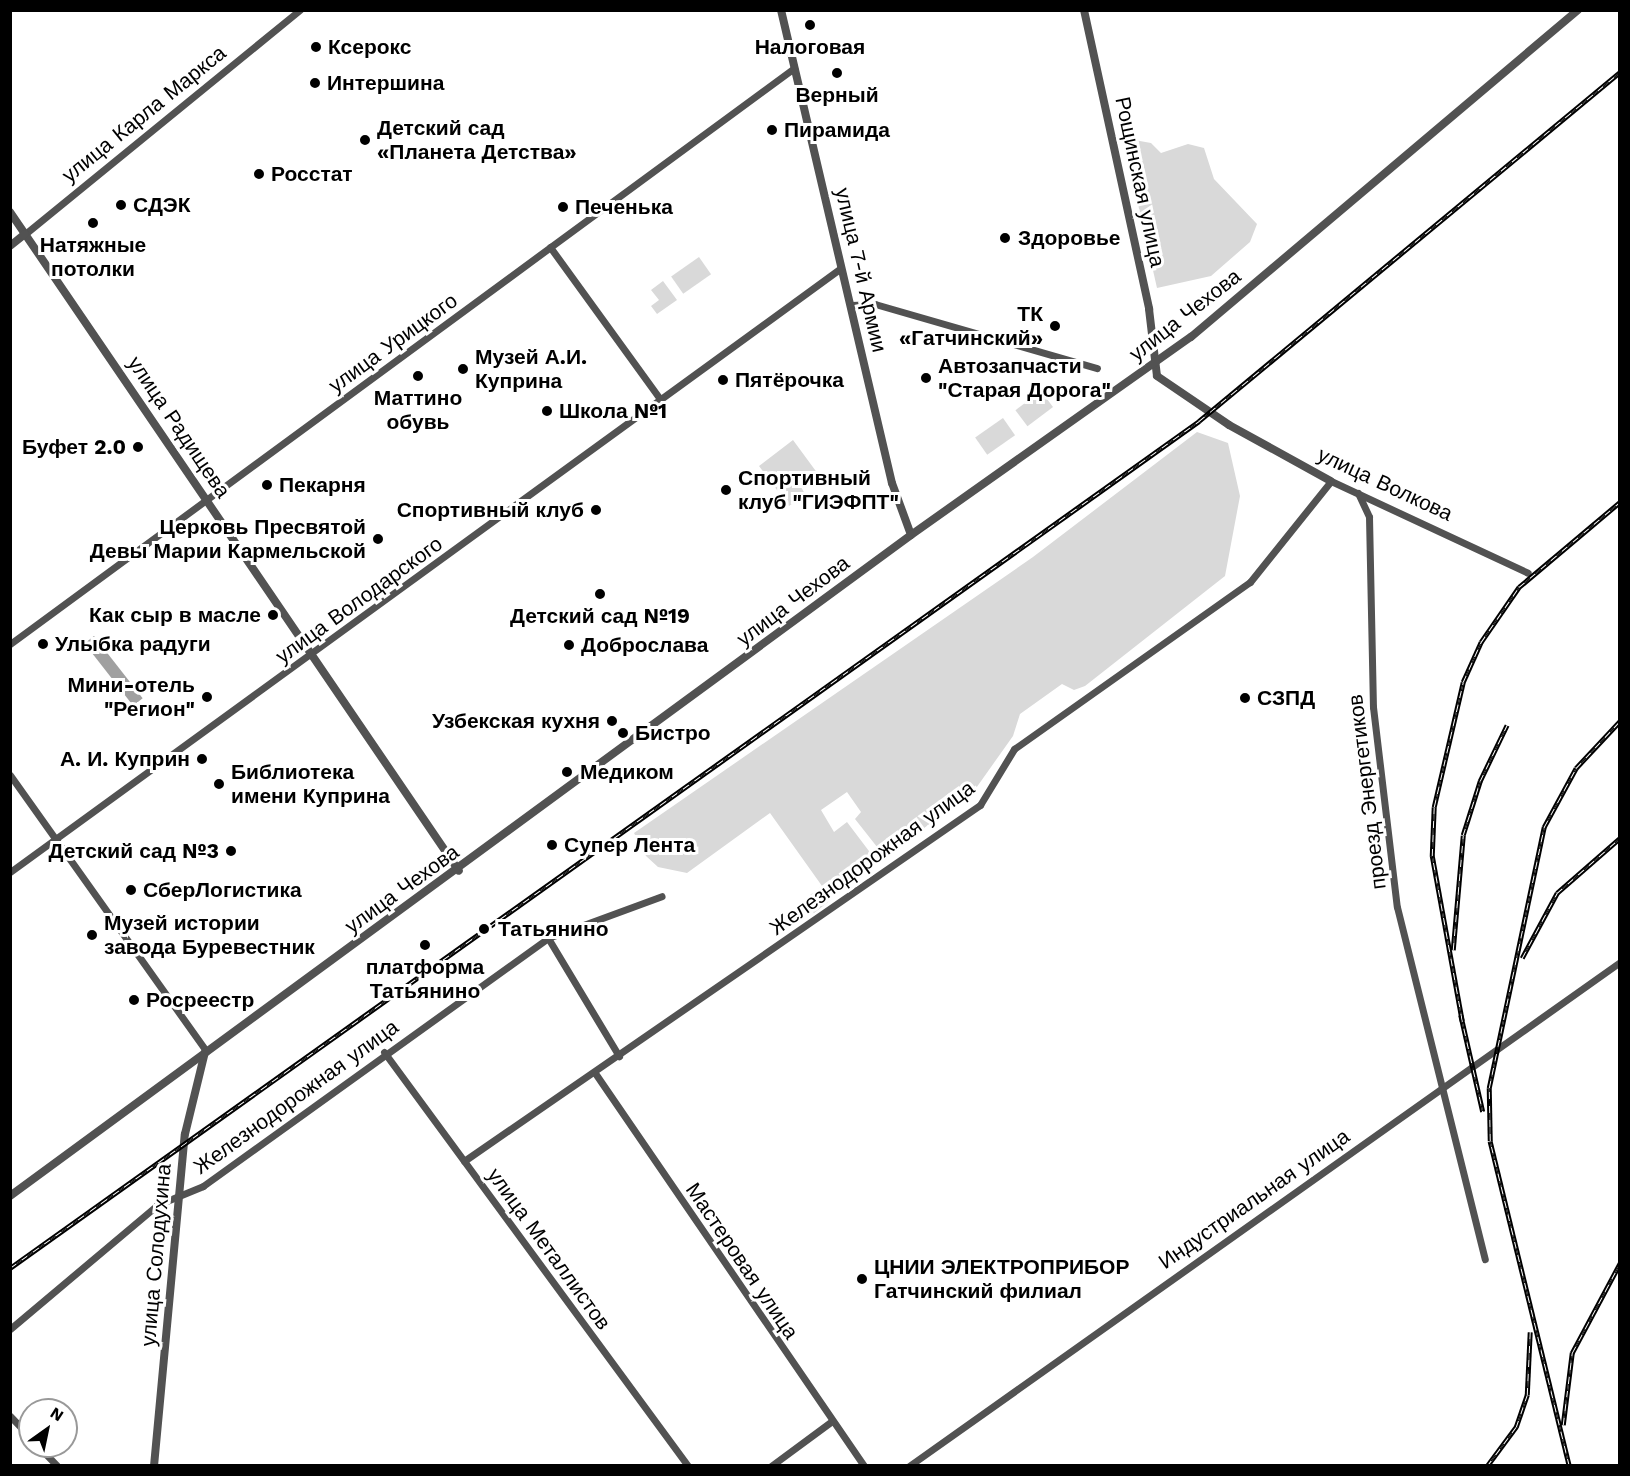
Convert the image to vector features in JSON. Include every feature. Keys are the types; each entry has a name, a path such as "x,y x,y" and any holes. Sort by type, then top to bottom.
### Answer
{"street":[{"name":"улица Карла Маркса","path":"10,246 300,10"},
{"name":"улица 7-й Армии","path":"781,10 894,492 911,535"},
{"name":"Рощинская улица","path":"1084,10 1156,362 1163,383 1229,425"},
{"name":"улица Чехова","path":"10,1196 180,1069 459,870 911,535 1156,362 1578,10"},
{"name":"улица Урицкого","path":"13,642 794,68"},
{"name":"улица Радищева","path":"10,212 459,870"},
{"path":"550,247 660,399"},
{"name":"улица Володарского","path":"10,872 841,268"},
{"path":"850,305 875,304 1097,368"},
{"name":"улица Волкова","path":"1229,425 1331,480 1528,573"},
{"name":"Железнодорожная улица","path":"464,1161 620,1056 980,805 1014,749 1250,582 1331,480"},
{"name":"проезд Энергетиков","path":"1358,493 1369,517 1372,707 1397,907 1429,1042 1445,1084 1485,1259"},
{"path":"10,633 13,642"},
{"path":"10,775 206,1051"},
{"name":"Железнодорожная улица","path":"10,1329 157,1205 203,1186 384,1053 548,938 662,896"},
{"path":"548,938 620,1056"},
{"name":"Индустриальная улица","path":"909,1466 1620,962"},
{"name":"улица Солодухина","path":"154,1466 194,1084 206,1051"},
{"name":"улица Металлистов","path":"384,1053 688,1466"},
{"path":"180,1069 190,1073 194,1084"},
{"name":"Мастеровая улица","path":"595,1073 864,1466"},
{"path":"771,1466 832,1421"}],"shaded area":[{"path":"1123,138 1151,143 1161,153 1188,144 1204,148 1214,179 1257,224 1250,242 1211,276 1157,288"},
{"path":"699,257 711,274 683,294 671,277"},
{"path":"663,281 677,300 657,314 651,306 659,300 651,290"},
{"path":"1041,391 1053,407 1027,426 1015,410"},
{"path":"1003,418 1015,435 987,455 975,438"},
{"path":"1197,432 1228,443 1240,496 1225,576 1085,686 1074,690 1062,684 1020,714 1013,736 974,791 885,857 855,819 861,812 847,792 821,810 834,832 847,822 878,863 814,913 807,914 798,904 822,886 770,813 687,873 658,867 646,856 634,833 1033,557"},
{"path":"793,440 818,474 801,487 805,494 789,506 759,466"},
{"path":"94,636 143,698 133,706 85,643"}],"railway":[{"path":"10,1268 1199,421 1620,72"},
{"path":"1462,1021 1432,856 1434,807 1463,682 1481,642 1519,587 1620,502"},
{"path":"1569,1466 1490,1141 1489,1088 1544,827 1576,768 1620,721"},
{"path":"1453,950 1463,835 1480,781 1507,725"},
{"path":"1522,958 1557,893 1620,838"},
{"path":"1461,1015 1483,1112"},
{"path":"1563,1425 1572,1353 1620,1263"},
{"path":"1487,1466 1516,1427 1527,1395 1530,1332"}],"place":[{"name":"Налоговая","path":"810,25"},
{"name":"Ксерокс","path":"316,47"},
{"name":"Верный","path":"837,73"},
{"name":"Интершина","path":"315,83"},
{"name":"Пирамида","path":"772,130"},
{"name":"Детский сад «Планета Детства»","path":"365,140"},
{"name":"Росстат","path":"259,174"},
{"name":"СДЭК","path":"121,205"},
{"name":"Печенька","path":"563,207"},
{"name":"Натяжные потолки","path":"93,223"},
{"name":"Здоровье","path":"1005,238"},
{"name":"ТК «Гатчинский»","path":"1055,326"},
{"name":"Музей А.И. Куприна","path":"463,369"},
{"name":"Маттино обувь","path":"418,376"},
{"name":"Автозапчасти \"Старая Дорога\"","path":"926,378"},
{"name":"Пятёрочка","path":"723,380"},
{"name":"Школа №1","path":"547,411"},
{"name":"Буфет 2.0","path":"138,447"},
{"name":"Пекарня","path":"267,485"},
{"name":"Спортивный клуб \"ГИЭФПТ\"","path":"726,490"},
{"name":"Спортивный клуб","path":"596,510"},
{"name":"Церковь Пресвятой Девы Марии Кармельской","path":"378,539"},
{"name":"Детский сад №19","path":"600,594"},
{"name":"Как сыр в масле","path":"273,615"},
{"name":"Улыбка радуги","path":"43,644"},
{"name":"Доброслава","path":"569,645"},
{"name":"Мини-отель \"Регион\"","path":"207,697"},
{"name":"СЗПД","path":"1245,698"},
{"name":"Узбекская кухня","path":"612,721"},
{"name":"Бистро","path":"623,733"},
{"name":"А. И. Куприн","path":"202,759"},
{"name":"Медиком","path":"567,772"},
{"name":"Библиотека имени Куприна","path":"219,784"},
{"name":"Супер Лента","path":"552,845"},
{"name":"Детский сад №3","path":"231,851"},
{"name":"СберЛогистика","path":"131,890"},
{"name":"Татьянино","path":"484,929"},
{"name":"Музей истории завода Буревестник","path":"92,935"},
{"name":"платформа Татьянино","path":"425,945"},
{"name":"Росреестр","path":"134,1000"},
{"name":"ЦНИИ ЭЛЕКТРОПРИБОР Гатчинский филиал","path":"862,1279"}]}
